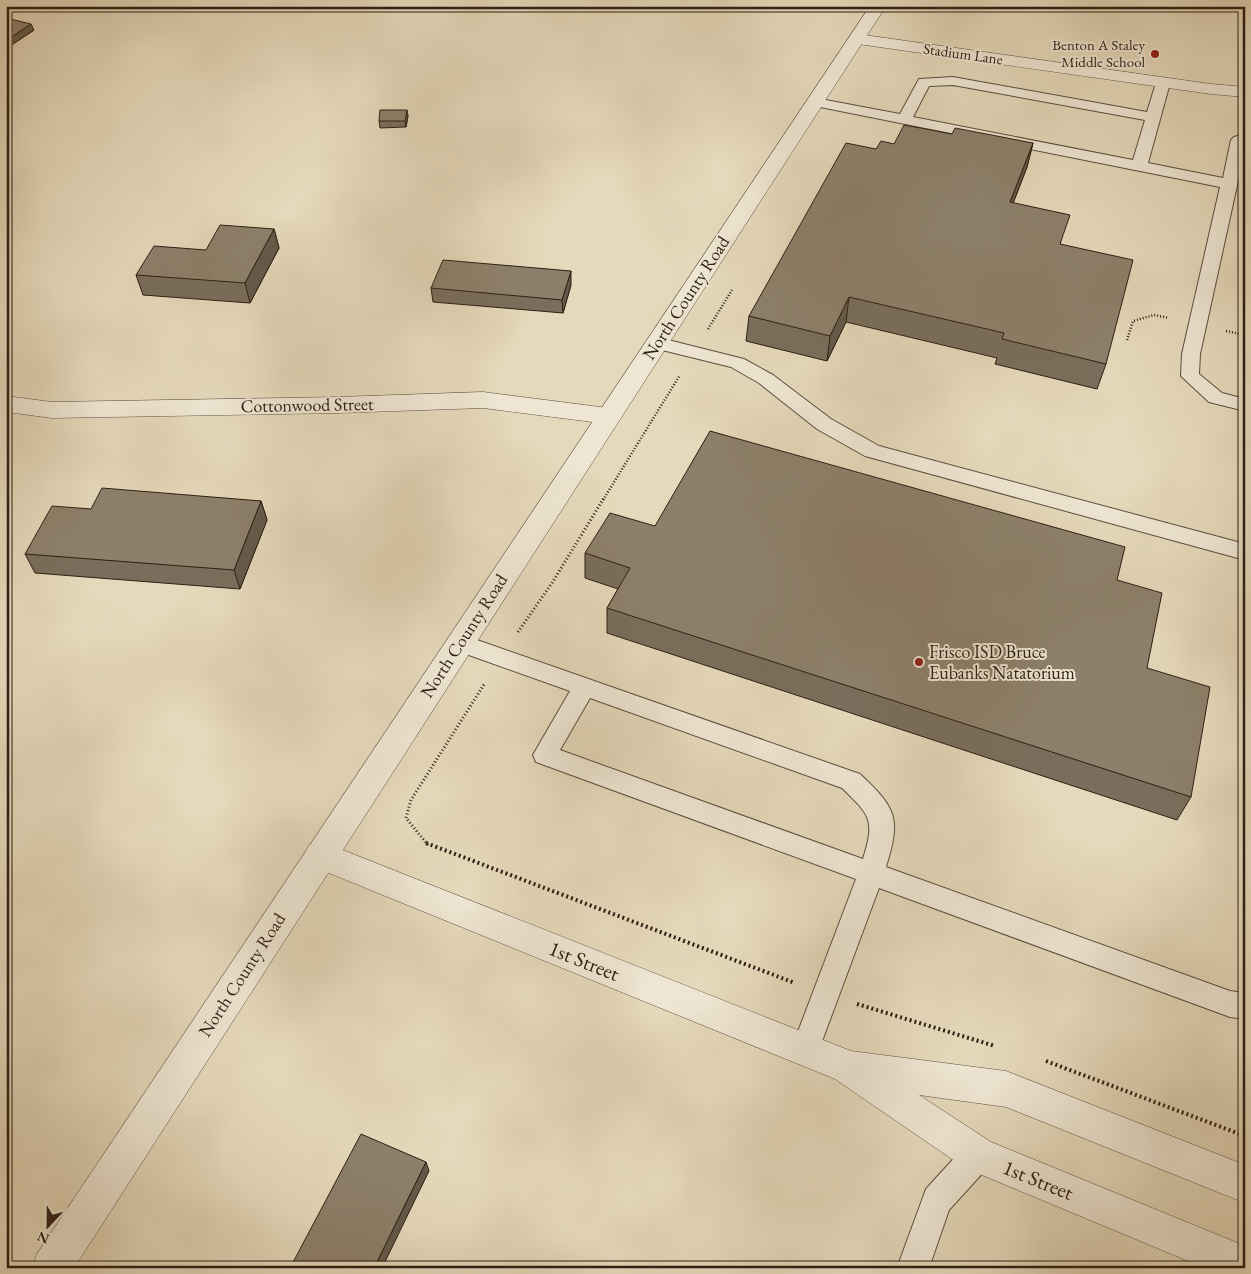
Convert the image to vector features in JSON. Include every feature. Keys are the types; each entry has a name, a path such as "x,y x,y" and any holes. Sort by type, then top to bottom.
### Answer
{"street":[{"name":"Stadium Lane","path":"867,23 1070,70 1245,92"},
{"name":"North County Road","path":"51,1268 867,23"},
{"name":"Cottonwood Street","path":"6,404 52,410 338,406 483,400 608,416"},
{"name":"1st Street","path":"320,855 847,1067 978,1155 1245,1265"},
{"name":"1st Street","path":"847,1067 1006,1089 1245,1184"}],"lane":[{"path":"904,120 924,82 953,81 1153,117"},
{"path":"1139,166 1163,82"},
{"path":"815,102 1229,184"},
{"path":"1245,139 1239,140 1191,354 1190,376 1216,398 1245,405"},
{"path":"656,343 737,363 766,379 824,424 872,451 1245,552"},
{"path":"460,643 851,781 873,802 882,820 882,838 871,873 805,1050"},
{"path":"584,687 545,754 1230,1004 1245,1006"},
{"path":"913,1268 937,1200 978,1155"}],"building":[{"path":"6,18 31,24 7,40"},
{"path":"380,110 407,110 405,121 379,121"},
{"path":"904,125 952,134 955,128 1033,143 1010,202 1070,215 1060,244 1133,260 1106,364 1002,339 1004,333 849,297 830,336 749,316 846,143 876,149 881,141 894,144"},
{"path":"220,225 274,229 245,283 136,275 154,246 206,250"},
{"path":"443,260 571,271 562,300 431,288"},
{"name":"Frisco ISD Bruce Eubanks Natatorium","path":"710,431 1125,547 1117,580 1162,593 1147,668 1210,687 1191,797 607,608 630,568 585,553 610,513 655,526"},
{"path":"102,488 261,501 234,570 25,554 52,506 91,509"},
{"path":"361,1134 426,1162 374,1268 290,1268"}],"place":[{"name":"Benton A Staley Middle School","path":"1155,54"},
{"name":"Frisco ISD Bruce Eubanks Natatorium","path":"919,662"}]}
